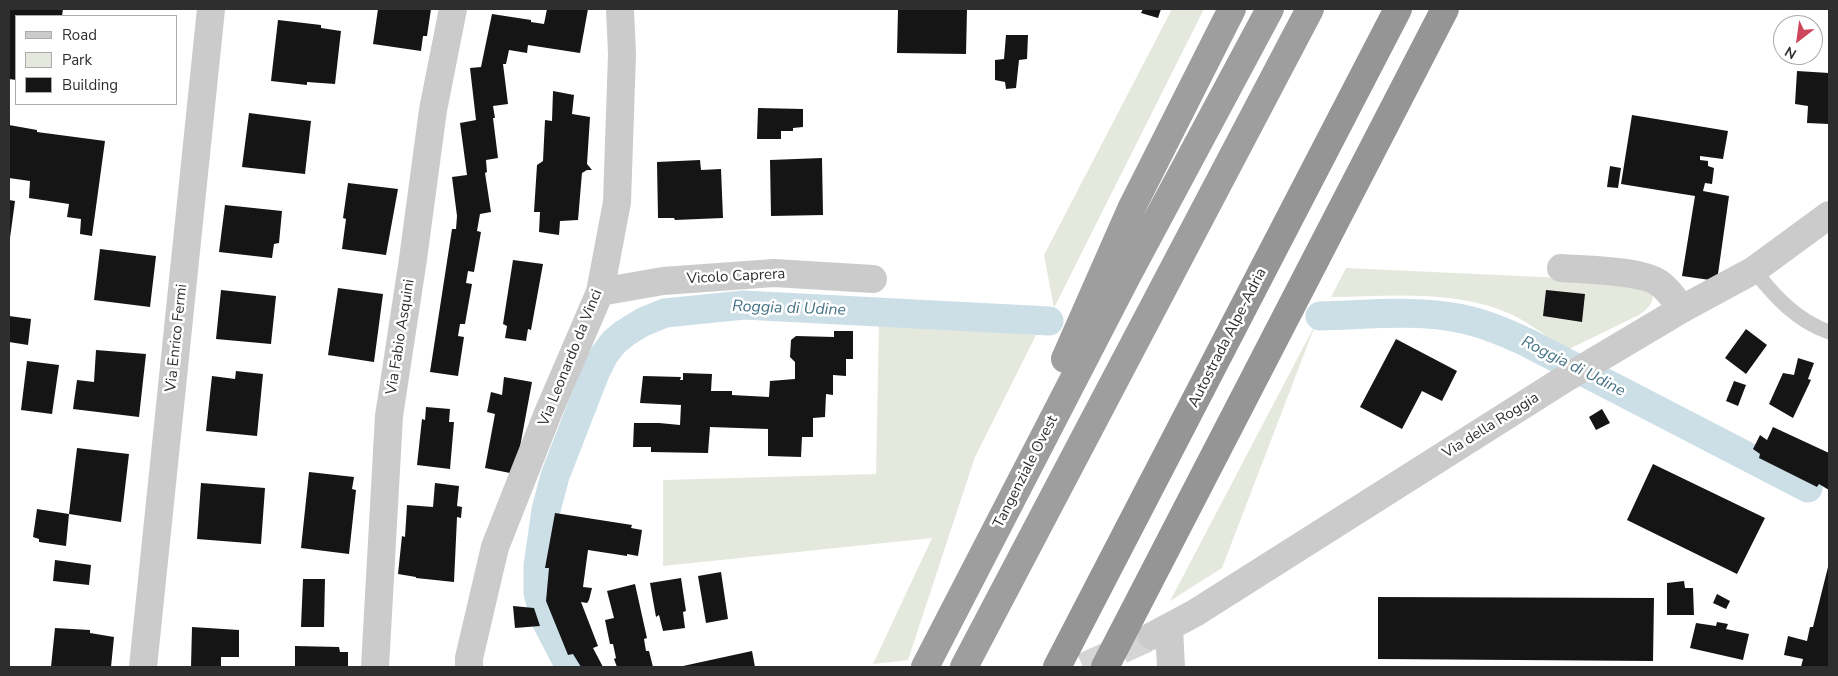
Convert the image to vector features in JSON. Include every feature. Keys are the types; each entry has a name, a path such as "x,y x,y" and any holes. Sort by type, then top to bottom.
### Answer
{"highway":[{"path":"952,615 1132,207 1232,9"},
{"name":"Tangenziale Ovest","path":"925,667 1127,276 1270,9"},
{"path":"964,667 1310,9"},
{"name":"Autostrada Alpe-Adria","path":"1057,667 1398,9"},
{"path":"1105,667 1445,9"}],"street":[{"name":"Via Enrico Fermi","path":"143,667 211,9"},
{"name":"Via Fabio Asquini","path":"375,667 389,416 433,110 453,9"},
{"name":"Via Leonardo da Vinci","path":"469,667 469,658 495,547 548,412 600,292 618,202 622,54 620,9"},
{"name":"Via della Roggia","path":"1171,667 1160,632 1195,613 1566,378 1682,309 1754,270 1829,215"},
{"path":"1561,268 1648,277 1658,282 1667,290 1682,309"},
{"name":"Vicolo Caprera","path":"600,292 662,281 774,273 873,280"}],"lane":[{"path":"1754,270 1775,297 1798,315 1829,332"}],"green space":[{"path":"1172,9 1204,9 1054,308 1044,255"},
{"path":"1346,268 1629,281 1653,295 1653,298 1645,311 1639,315 1567,350 1518,318 1501,310 1460,299 1396,295 1331,297"},
{"path":"879,320 1036,335 975,457 908,660 873,664 932,538 663,566 663,480 876,474"},
{"path":"1316,323 1222,568 1170,601"}],"building":[{"path":"9,9 63,9 62,15 15,15 15,80 9,79"},
{"path":"378,9 431,9 427,36 423,36 421,51 373,44"},
{"path":"547,9 588,9 580,53 528,45 527,53 509,50 506,64 503,64 508,104 493,106 498,158 486,160 487,172 485,173 491,212 480,214 477,231 481,232 474,272 468,271 466,283 472,284 465,324 460,324 458,336 464,337 458,376 430,372 452,229 456,229 457,216 452,177 467,175 460,123 476,120 470,68 481,67 492,14 544,24"},
{"path":"898,9 967,9 966,54 897,53"},
{"path":"1143,9 1161,9 1158,18 1141,13"},
{"path":"278,20 321,25 321,28 341,31 335,84 307,82 307,85 271,81"},
{"path":"1006,35 1028,35 1027,59 1019,60 1016,88 1006,89 1005,82 995,80 995,60 1004,59"},
{"path":"1797,71 1829,73 1829,124 1807,123 1808,106 1795,104"},
{"path":"553,91 574,95 572,114 590,117 587,164 592,170 582,173 578,220 560,221 559,235 539,232 540,212 534,212 537,165 543,161 545,120 552,121"},
{"path":"758,108 803,109 803,127 793,128 793,131 781,131 781,139 757,139"},
{"path":"249,113 311,121 305,174 242,167"},
{"path":"1632,115 1728,131 1723,159 1700,156 1700,160 1708,161 1708,166 1714,168 1712,184 1705,183 1703,191 1729,196 1717,281 1682,276 1695,196 1621,184"},
{"path":"9,125 37,130 37,132 105,141 92,236 80,234 81,219 67,217 69,204 29,198 30,181 9,178"},
{"path":"822,158 823,215 771,216 770,160"},
{"path":"700,160 701,170 721,169 723,218 675,220 674,218 658,218 657,162"},
{"path":"1610,166 1621,168 1618,188 1607,187"},
{"path":"348,183 398,189 386,255 342,249 346,219 343,218"},
{"path":"9,200 15,201 10,238 9,238"},
{"path":"225,205 282,211 279,243 274,244 272,258 219,252"},
{"path":"100,249 156,256 150,307 94,300"},
{"path":"513,260 543,264 531,330 528,329 526,341 505,338 507,326 503,324"},
{"path":"338,288 383,294 374,362 328,355"},
{"path":"221,290 276,296 271,344 216,339"},
{"path":"1546,290 1585,294 1582,322 1543,316"},
{"path":"9,316 31,319 28,345 9,342"},
{"path":"1746,329 1767,345 1746,374 1725,358"},
{"path":"834,331 853,331 853,359 846,359 846,376 833,375 833,395 826,394 825,417 813,418 813,437 802,437 801,457 768,456 768,429 710,427 708,453 651,452 651,447 633,447 634,423 680,425 681,405 640,403 643,376 681,377 680,380 683,380 683,373 712,374 711,391 732,391 732,395 769,397 770,381 795,379 795,362 790,357 791,340 796,336 834,337"},
{"path":"1396,339 1457,371 1442,401 1422,391 1402,429 1360,407"},
{"path":"96,350 146,354 139,417 73,409 77,380 94,382"},
{"path":"1798,358 1814,363 1808,379 1811,380 1793,418 1769,404 1783,373 1794,375"},
{"path":"27,361 59,365 52,414 21,410"},
{"path":"236,371 263,374 257,436 206,431 212,376 235,379"},
{"path":"504,377 532,382 515,474 485,468 495,414 487,412 491,392 502,395"},
{"path":"1734,381 1746,385 1738,406 1726,401"},
{"path":"426,407 450,409 449,422 454,422 450,469 417,465 422,419 425,420"},
{"path":"1602,409 1610,423 1596,430 1589,417"},
{"path":"1773,427 1829,453 1829,490 1819,484 1817,487 1759,458 1760,454 1753,449 1760,435 1767,440"},
{"path":"77,448 129,454 121,522 69,514"},
{"path":"1653,464 1765,518 1737,574 1627,520"},
{"path":"309,472 354,477 352,489 356,490 349,554 301,548"},
{"path":"201,483 265,488 261,544 197,539"},
{"path":"435,483 459,486 457,506 462,507 461,518 457,517 454,582 398,574 402,536 405,537 407,505 433,507"},
{"path":"37,509 69,514 66,546 39,542 39,539 33,537"},
{"path":"555,513 632,525 631,528 642,530 638,556 588,550 583,587 592,588 587,603 581,602 598,646 593,648 603,667 581,667 573,654 568,655 546,601 549,568 545,568"},
{"path":"55,560 91,565 89,585 53,581"},
{"path":"1829,563 1829,667 1801,667 1803,659 1784,655 1788,636 1807,641 1810,627 1813,627"},
{"path":"721,572 728,619 706,623 698,576"},
{"path":"681,578 686,611 683,612 685,628 663,631 659,615 656,617 650,583"},
{"path":"303,579 325,579 324,627 301,627"},
{"path":"1684,581 1685,588 1693,588 1694,615 1667,615 1667,583"},
{"path":"635,584 647,638 644,639 646,651 649,651 653,667 617,667 614,659 616,658 613,644 610,644 605,620 614,618 607,591"},
{"path":"1717,594 1730,601 1726,609 1713,603"},
{"path":"1378,597 1654,598 1653,661 1378,659"},
{"path":"513,606 534,608 540,626 515,628"},
{"path":"1717,622 1728,624 1726,629 1749,634 1743,660 1690,648 1696,623 1716,626"},
{"path":"192,627 239,630 239,657 221,657 221,667 191,667"},
{"path":"55,628 90,630 90,633 114,637 111,667 51,667"},
{"path":"295,646 339,647 340,652 348,652 348,667 295,667"},
{"path":"752,651 755,667 683,667 683,666"}],"waterway":[{"name":"Roggia di Udine","path":"570,667 544,617 538,593 538,566 546,510 555,476 595,373 604,355 614,342 625,333 643,322 665,313 744,305 1049,321"},
{"name":"Roggia di Udine","path":"1320,316 1391,313 1427,314 1463,319 1488,326 1528,343 1808,488"}],"tunnel":[{"path":"1083,667 1152,636"}]}
